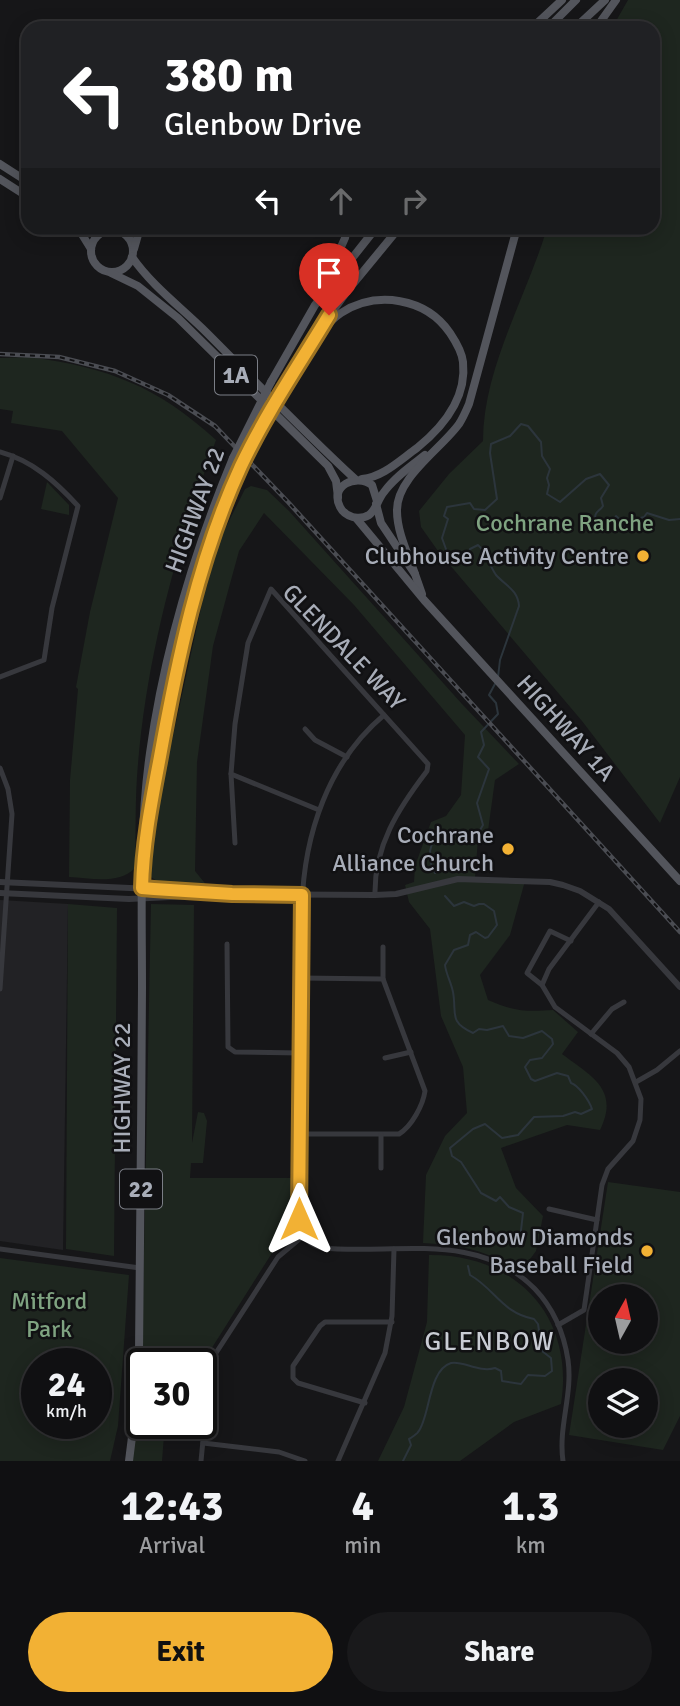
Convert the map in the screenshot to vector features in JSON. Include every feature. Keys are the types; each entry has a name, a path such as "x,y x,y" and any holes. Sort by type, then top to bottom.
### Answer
{"main road":[{"path":"540,21 562,0"},
{"path":"555,21 576,0"},
{"path":"582,21 605,0"},
{"path":"601,21 616,0"},
{"path":"0,164 21,178"},
{"path":"0,179 21,192"},
{"path":"83,235 91,248 93,261 111,273 126,267 138,235"},
{"path":"91,248 99,235"},
{"path":"123,235 128,238 133,254"},
{"path":"315,305 346,235"},
{"name":"HIGHWAY 22","path":"129,1461 138,1373 142,888 149,765 161,694 198,552 233,458 271,382 315,305 370,235"},
{"name":"HIGHWAY 22","path":"144,841 178,661 211,543 241,466 280,392 329,315 393,235"},
{"path":"415,574 400,530 397,508 399,497 411,476 460,422 469,404 515,235"},
{"name":"1A","path":"133,254 151,280 209,335 292,421 359,479"},
{"name":"1A","path":"111,273 151,295 208,346 328,466 337,481 338,497"},
{"path":"298,367 320,334 339,315 359,304 382,299 405,302 427,310 443,323 457,342 463,362 462,385 450,415 428,439 388,469 373,478 359,479 343,485 338,497 341,509 356,518 369,515 391,483 444,441"},
{"path":"359,479 372,485 377,495 377,503"},
{"name":"HIGHWAY 1A","path":"377,503 386,531 415,574 424,600"},
{"name":"HIGHWAY 1A","path":"356,518 424,600 680,881"}],"street":[{"path":"0,452 13,456 48,476 78,506 52,608 44,660 0,677"},
{"path":"0,498 13,456"},
{"name":"GLENDALE WAY","path":"231,774 237,709 248,643 271,589 428,766 401,806 387,833 377,867 375,895"},
{"path":"384,715 347,757 319,810 308,847 302,895 299,1219 303,1236 309,1243 322,1248 453,1249 490,1258 512,1270 533,1287 545,1301 558,1325 566,1350 569,1375 562,1442 563,1461"},
{"path":"305,729 315,740 347,757"},
{"path":"0,768 8,789 12,814 3,893 0,989"},
{"path":"235,843 231,774 319,810"},
{"path":"4,883 232,894 375,895 396,894 458,878 550,882 580,891 600,901 680,987"},
{"path":"3,893 142,898 232,894"},
{"path":"542,985 549,968 600,901"},
{"path":"558,1325 584,1310 602,1185 608,1169 633,1141 640,1120 641,1099 629,1068 617,1053 555,1007 542,985 527,973 551,931 570,941"},
{"path":"227,944 229,1049 238,1053 300,1053"},
{"path":"299,1134 396,1135 405,1131 423,1100 425,1087 383,979 383,947"},
{"path":"301,978 383,979"},
{"path":"591,1034 612,1009 624,1002"},
{"path":"385,1058 411,1052"},
{"path":"636,1082 679,1055"},
{"path":"381,1135 381,1168"},
{"path":"549,1209 597,1220"},
{"path":"201,1461 210,1368 214,1356 278,1257 303,1236"},
{"path":"338,1461 385,1353 392,1322 394,1249"},
{"path":"0,1250 140,1268"},
{"path":"365,1403 298,1382 293,1378 292,1369 325,1321 392,1322"},
{"path":"203,1443 279,1452 304,1461"}],"shaded area":[{"path":"0,900 68,904 63,1250 0,1241"}],"green space":[{"name":"Cochrane Ranche","path":"628,0 680,0 680,777 660,823 582,721 438,551 421,527 419,511 449,474 483,441 490,386 498,359 545,235 660,235 660,21 616,21"},
{"path":"30,357 84,367 130,382 173,406 216,440 188,522 155,648 137,777 135,868 113,879 69,877 70,780 78,689 76,687 90,612 118,498 62,431 11,423 13,411 0,409 0,358"},
{"path":"47,482 69,505 69,515 41,509"},
{"path":"251,486 267,490 289,511 519,764 495,780 487,838 478,839 475,878 525,881 510,935 480,975 488,1000 520,1010 553,1010 578,1032 562,1054 592,1077 604,1094 607,1104 600,1130 567,1125 501,1148 516,1188 543,1216 536,1251 522,1270 474,1250 423,1243 426,1175 445,1136 467,1113 463,1067 441,1016 430,929 409,902 405,885 414,882 415,866 431,822 446,816 461,795 465,735 354,605 264,513 239,551 213,646 197,762 195,871 208,887 161,884 151,877 152,809 173,736 203,599 221,537 245,489"},
{"path":"68,904 117,908 114,1256 66,1249"},
{"path":"151,904 194,905 192,1143 198,1112 204,1113 207,1121 203,1163 191,1163 190,1178 291,1178 291,1223 212,1348 142,1348"},
{"path":"608,1182 680,1192 680,1416 663,1450 569,1435 588,1312 588,1354 658,1354 658,1284 592,1284"},
{"path":"429,1255 460,1258 488,1265 513,1279 533,1296 548,1318 559,1343 563,1372 561,1404 514,1422 460,1461 378,1461 404,1407 427,1322"},
{"name":"Mitford Park","path":"0,1258 129,1275 118,1426 110,1461 0,1461"},
{"path":"133,1439 164,1439 162,1461 131,1461"}],"waterway":[{"path":"498,677 500,660 519,606 516,596 496,575 478,545 470,549 467,557 458,560 447,552 442,538 448,519 444,516 447,507 470,503 474,509 485,510 497,499 491,444 510,436 521,424 528,426 541,442 542,456 550,469 547,494 560,502 586,479 600,474 609,485 601,498 603,506 595,516 596,521 604,526 616,516 628,527 633,520 644,517 647,513 669,520 680,519"},
{"path":"435,873 430,854 436,836 476,837 483,825 477,803 489,769 478,757 484,745 481,732 498,714 496,703 489,695 496,682"},
{"path":"445,896 454,906 464,902 474,906 484,904 494,911 497,925 488,937 476,932 470,935 468,945 454,950 445,965 453,992 457,1021 473,1033 479,1029 503,1026 509,1036 523,1038 542,1031 552,1039 553,1044 542,1058 530,1060 525,1067 531,1079 535,1081 557,1073 568,1076 571,1083 583,1093 592,1109 581,1114 575,1112 563,1116 534,1117 518,1135 502,1138 485,1124 473,1129 450,1148 452,1156 461,1162 481,1193 496,1201 500,1197 509,1207 523,1213 520,1239 517,1243 502,1242 475,1234 474,1239"},
{"path":"403,1461 411,1445 409,1439 418,1433 422,1425 434,1384 443,1367 455,1363 483,1369 495,1368 501,1371 502,1381 521,1384 528,1375 545,1376 552,1371 551,1358 542,1351 538,1324 534,1319 506,1306 470,1275 468,1266"}],"railway":[{"path":"0,354 59,357 115,371 168,395 215,426 288,502 680,932"}],"place":[{"name":"Clubhouse Activity Centre","path":"643,556"},
{"name":"Cochrane Alliance Church","path":"508,849"},
{"name":"Glenbow Diamonds Baseball Field","path":"647,1251"}],"district":[{"name":"GLENBOW","path":"490,1341"}],"route":[{"path":"299,1219 302,895 142,888 142,879 144,841 169,703 211,543 241,466 260,429 329,315"}]}
